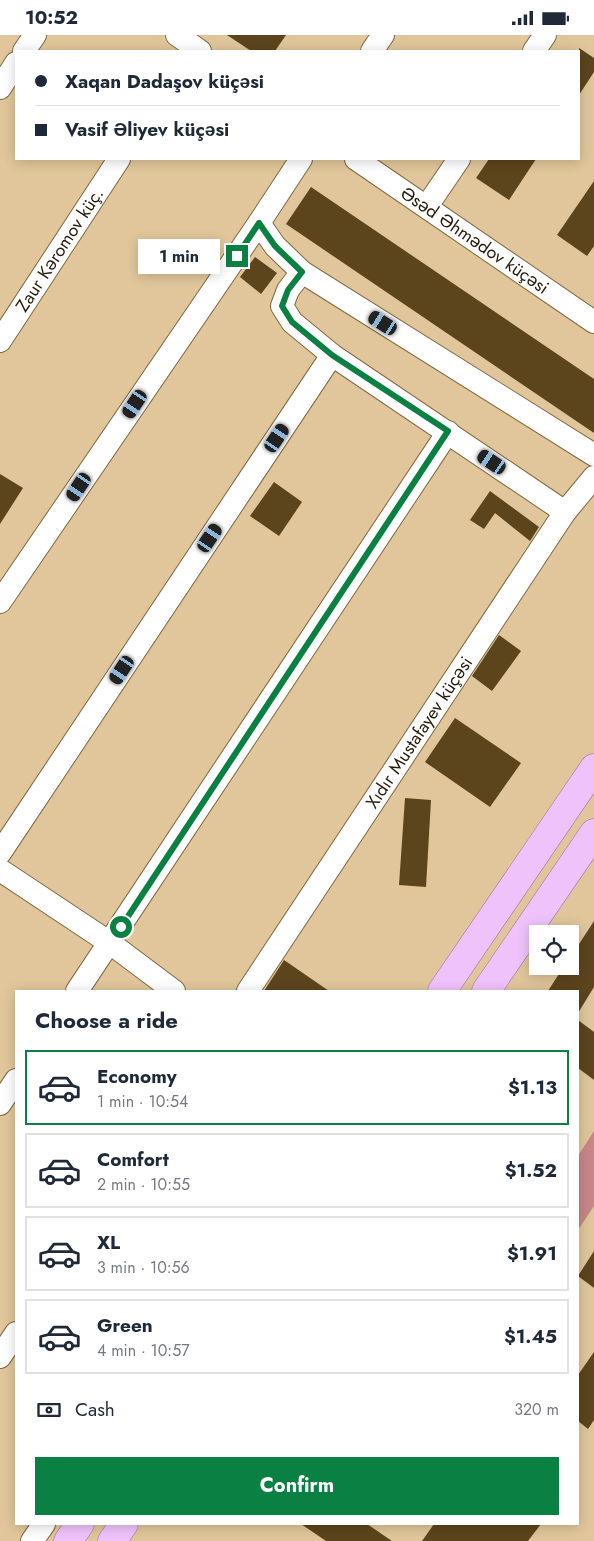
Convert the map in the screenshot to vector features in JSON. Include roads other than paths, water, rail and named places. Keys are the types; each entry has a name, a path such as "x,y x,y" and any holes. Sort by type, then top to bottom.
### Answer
{"main road":[{"path":"443,990 594,768"},
{"path":"487,990 594,833"},
{"path":"540,848 570,868"},
{"path":"68,1541 79,1525"},
{"path":"112,1541 123,1525"}],"street":[{"path":"25,50 35,35"},
{"path":"373,50 383,35"},
{"path":"535,50 545,35"},
{"path":"0,88 15,65"},
{"name":"Zaur Kəromov küç.","path":"0,341 118,160"},
{"path":"0,602 300,160"},
{"name":"Əsəd Əhmədov küçəsi","path":"357,160 594,321"},
{"path":"426,206 458,160"},
{"path":"259,223 275,246 302,272 594,455"},
{"path":"302,272 288,290 282,306 292,322 332,355 448,431 565,512"},
{"path":"0,853 332,355"},
{"path":"78,990 448,431"},
{"name":"Xıdır Mustafayev küçəsi","path":"249,990 565,512 594,477"},
{"path":"0,870 110,943 173,990"},
{"path":"0,1104 15,1082"},
{"path":"0,1357 15,1334"},
{"path":"32,1541 43,1525"}]}
